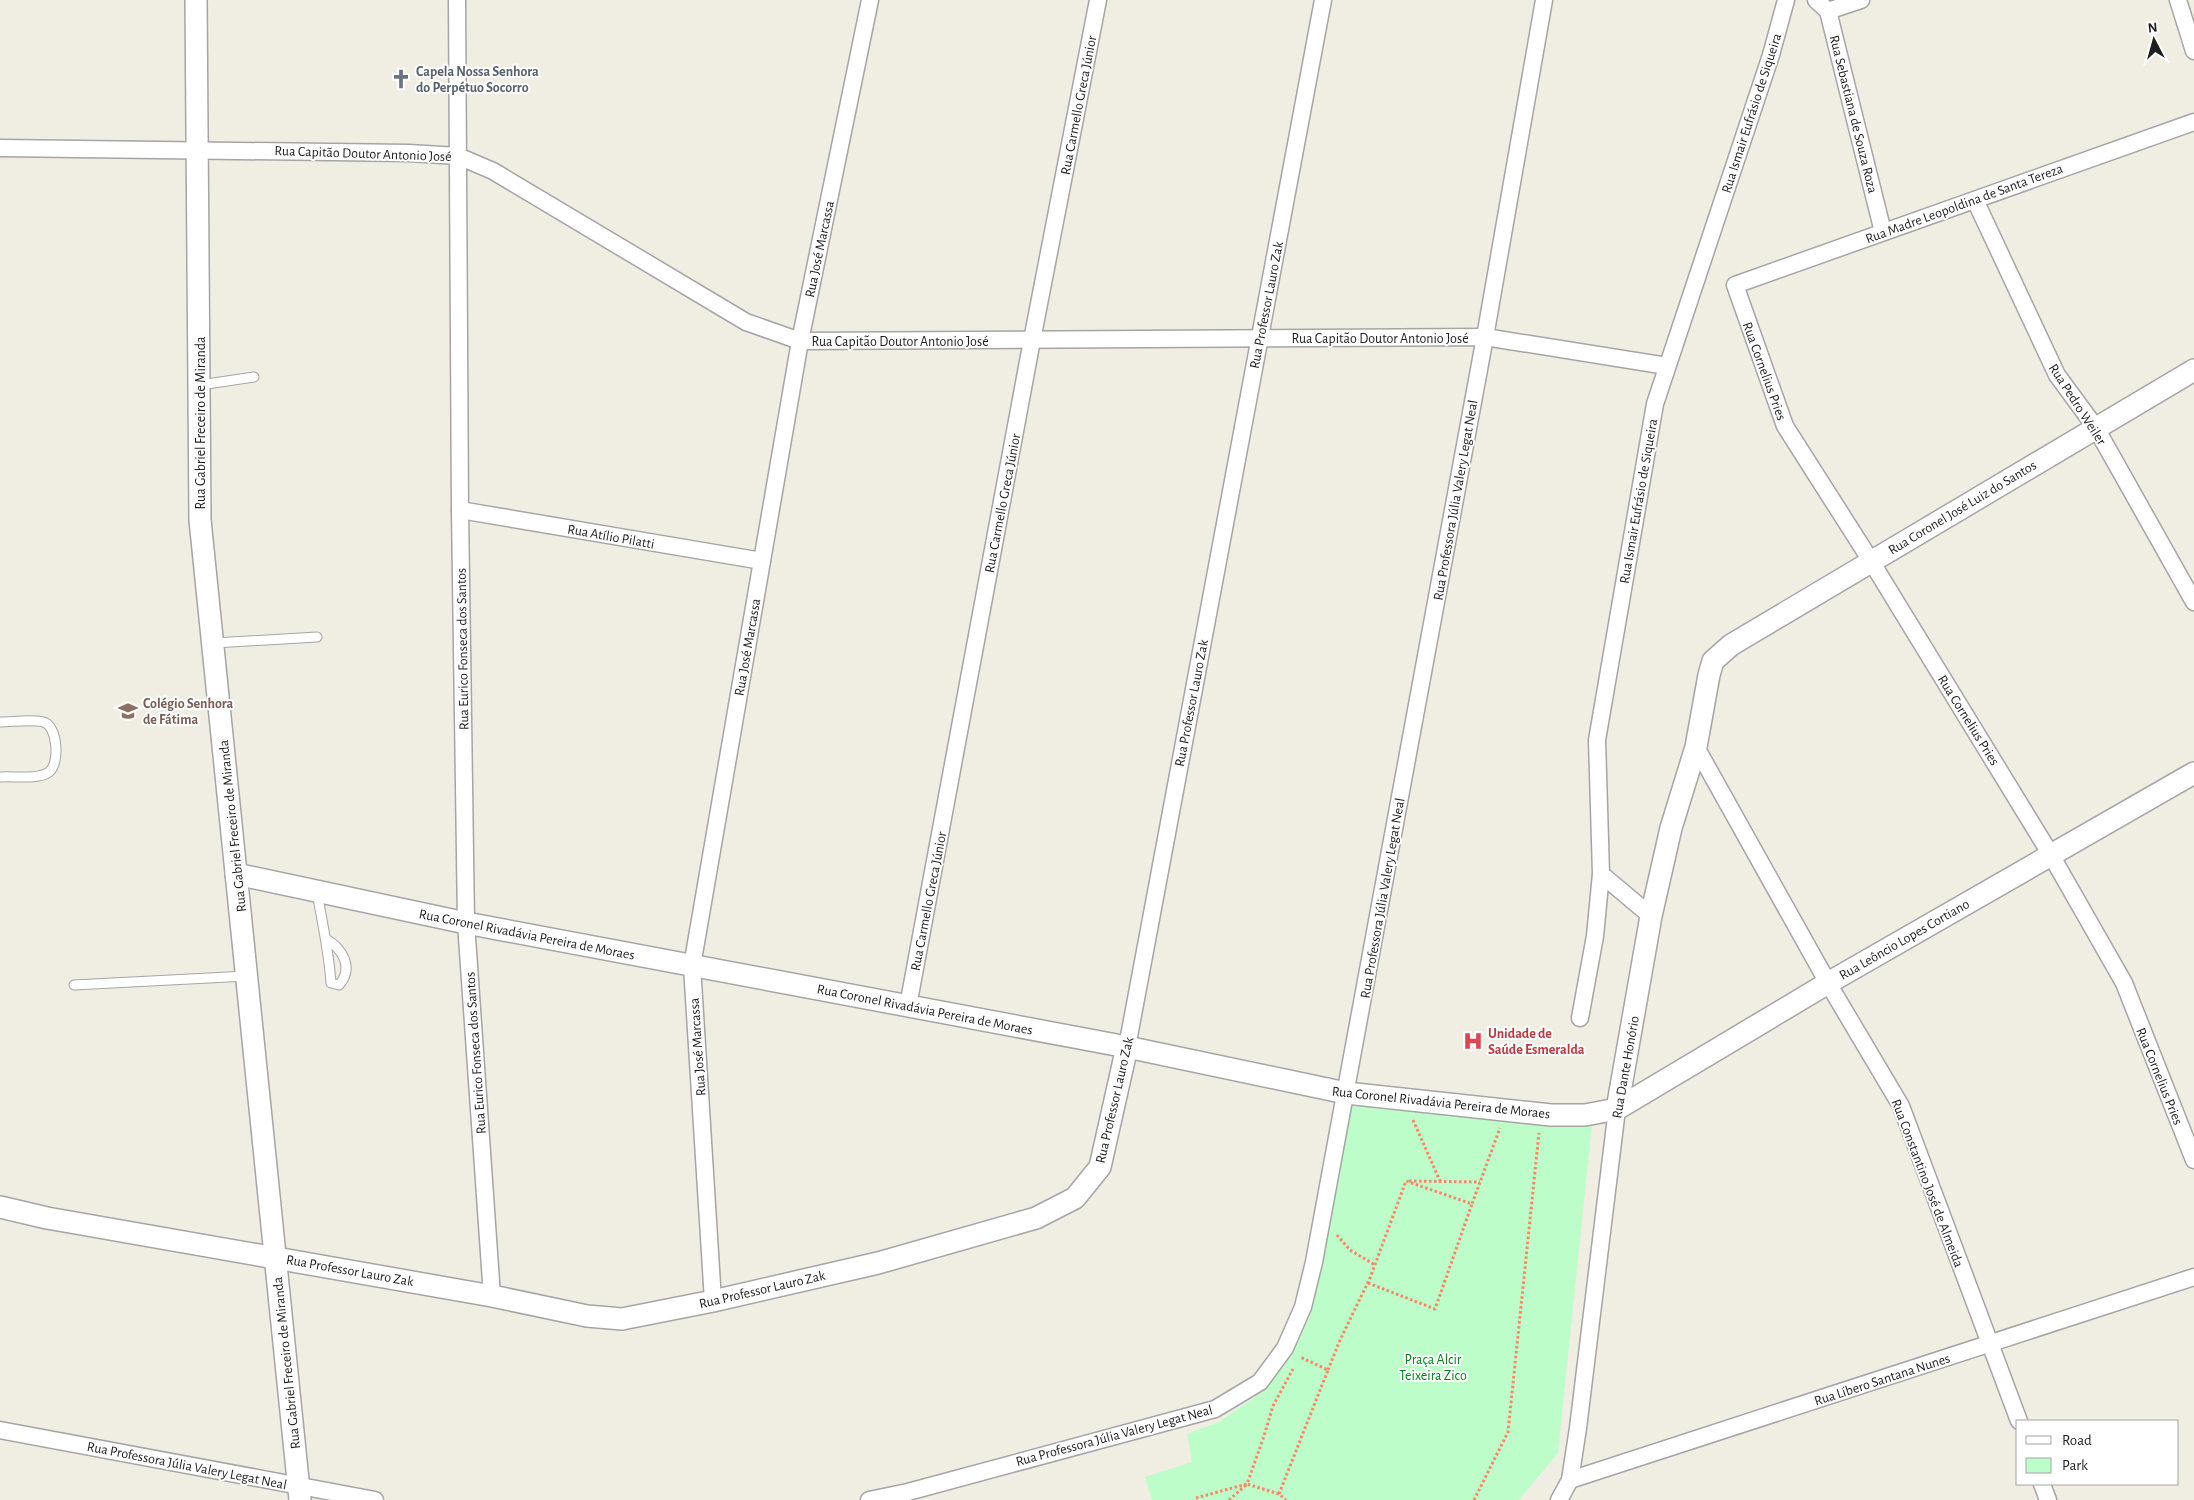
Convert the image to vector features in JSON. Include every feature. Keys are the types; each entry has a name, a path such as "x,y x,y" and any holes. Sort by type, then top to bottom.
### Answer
{"street":[{"name":"Rua Gabriel Freceiro de Miranda","path":"196,0 200,520 300,1493"},
{"name":"Rua Eurico Fonseca dos Santos","path":"457,0 460,510 466,923 492,1296"},
{"name":"Rua José Marcassa","path":"713,1301 692,966 800,341 870,0"},
{"name":"Rua Carmello Greca Júnior","path":"908,1006 1032,340 1098,0"},
{"name":"Rua Professor Lauro Zak","path":"0,1207 47,1218 492,1296 587,1316 622,1319 713,1301 878,1263 1036,1218 1075,1198 1100,1167 1127,1047 1324,0"},
{"name":"Rua Professora Júlia Valery Legat Neal","path":"870,1500 908,1492 1215,1409 1260,1382 1285,1348 1304,1307 1346,1093 1485,338 1544,0"},
{"name":"Rua Ismair Eufrásio de Siqueira","path":"1580,1018 1595,936 1601,874 1597,740 1655,404 1771,55 1786,0"},
{"path":"1816,0 1828,11 1861,0"},
{"path":"2178,0 2194,51"},
{"name":"Rua Sebastiana de Souza Roza","path":"1828,11 1883,232"},
{"name":"Rua Madre Leopoldina de Santa Tereza","path":"1735,285 2194,122"},
{"name":"Rua Capitão Doutor Antonio José","path":"0,148 409,153 458,156 493,171 746,322 800,341 1485,338 1667,366"},
{"name":"Rua Pedro Weiler","path":"1975,200 2057,375 2096,428 2194,602"},
{"name":"Rua Cornelius Pries","path":"1735,285 1785,426 1871,561 2051,855 2124,983 2194,1160"},
{"name":"Rua Coronel José Luiz do Santos","path":"1731,645 2194,370"},
{"name":"Rua Atílio Pilatti","path":"460,510 762,561"},
{"name":"Rua Dante Honório","path":"1559,1500 1570,1480 1580,1418 1617,1109 1646,913 1696,747 1709,674 1714,661 1721,652 1731,645"},
{"name":"Rua Constantino José de Almeida","path":"1696,747 1828,983 1901,1106 2019,1420"},
{"name":"Rua Leôncio Lopes Cortiano","path":"1617,1109 1828,983 2194,773"},
{"name":"Rua Coronel Rivadávia Pereira de Moraes","path":"236,874 466,923 1127,1047 1346,1093 1551,1115 1585,1115 1617,1109"},
{"path":"1601,874 1646,913"},
{"name":"Rua Líbero Santana Nunes","path":"1570,1480 2194,1277"},
{"name":"Rua Professora Júlia Valery Legat Neal","path":"0,1430 300,1493 375,1500"},
{"path":"2042,1485 2048,1500"}],"lane":[{"path":"199,385 254,377"},
{"path":"214,643 317,637"},
{"path":"0,722 43,722 51,725 55,733 56,762 51,770 43,775 0,777"},
{"path":"317,892 326,939"},
{"path":"74,985 247,976"}],"path":[{"path":"1410,1112 1440,1181"},
{"path":"1368,1282 1435,1309 1503,1121"},
{"path":"1474,1500 1508,1432 1540,1124"},
{"path":"1406,1181 1480,1182"},
{"path":"1406,1181 1472,1204"},
{"path":"1279,1494 1340,1340 1375,1265 1406,1181"},
{"path":"1334,1232 1350,1250 1375,1265"},
{"path":"1229,1500 1246,1484 1264,1439 1273,1406 1300,1357 1328,1370"},
{"path":"1196,1498 1246,1484 1279,1494 1286,1500"}],"green space":[{"name":"Praça Alcir Teixeira Zico","path":"1352,1106 1526,1124 1592,1124 1558,1453 1519,1500 1152,1500 1145,1477 1192,1462 1187,1434 1219,1422 1264,1391 1291,1357 1311,1314"}],"place":[{"name":"Capela Nossa Senhora do Perpétuo Socorro","path":"401,79"},
{"name":"Colégio Senhora de Fátima","path":"128,711"},
{"name":"Unidade de Saúde Esmeralda","path":"1473,1041"}]}
